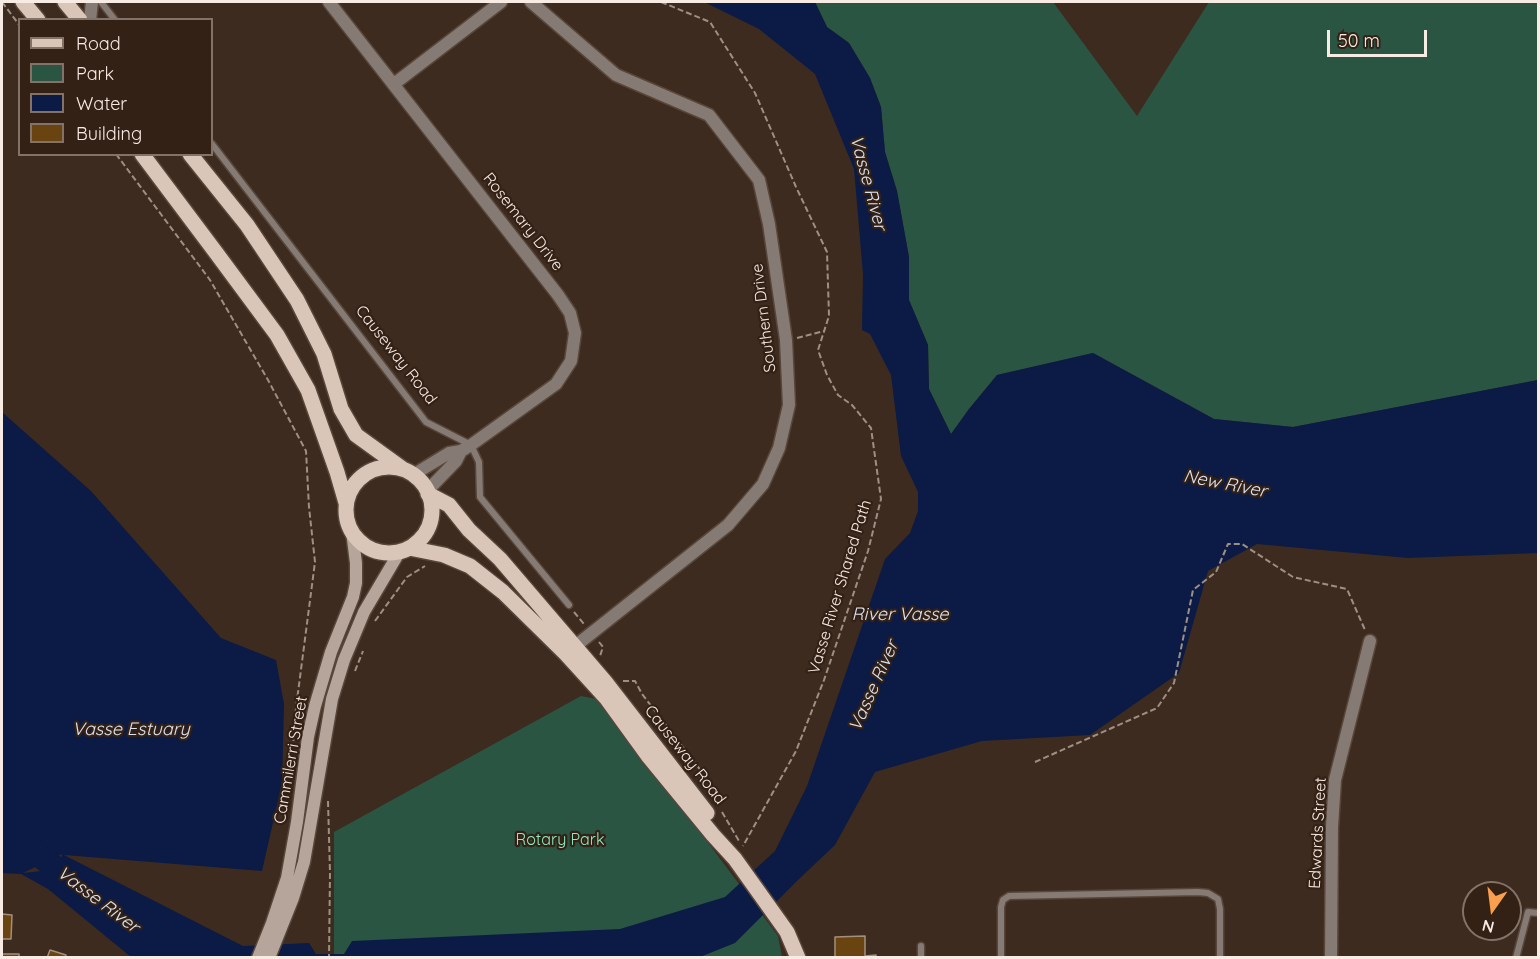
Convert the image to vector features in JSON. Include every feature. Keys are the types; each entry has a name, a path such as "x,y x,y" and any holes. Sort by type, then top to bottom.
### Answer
{"main road":[{"path":"24,2 36,18"},
{"path":"65,2 78,18"},
{"path":"144,156 277,335 308,390 338,472 346,503 348,523 352,532 359,541 379,551 390,552 405,549 419,540 431,518 428,492 421,482 356,435 341,409 324,354 297,300 247,225 192,156"},
{"path":"346,503 357,481 366,473 378,468 390,467 408,472"},
{"name":"Causeway Road","path":"428,492 449,506 469,530 500,560 649,757 713,835 739,853 788,932 798,957"},
{"name":"Cammilerri Street","path":"269,957 287,878 315,706 331,652 353,597 356,582 352,532"},
{"name":"Causeway Road","path":"405,549 444,555 470,566 570,650"},
{"name":"Cammilerri Street","path":"258,957 293,898 304,862 332,699 344,660 364,612 405,549"},
{"name":"Causeway Road","path":"788,932 791,957"}],"street":[{"path":"90,18 92,2"},
{"name":"Rosemary Drive","path":"329,2 558,295 570,313 575,333 571,361 556,384 466,448 428,492"},
{"path":"394,84 501,2"},
{"name":"Southern Drive","path":"531,2 616,75 709,115 759,180 769,224 786,340 789,405 779,448 763,484 728,525 570,650"},
{"name":"Rosemary Drive","path":"408,472 448,453 466,448"},
{"name":"Edwards Street","path":"1331,957 1332,827 1335,780 1370,641"}],"lane":[{"path":"101,2 113,18"},
{"name":"Causeway Road","path":"213,145 426,422 466,448"},
{"path":"466,448 478,462 480,497 569,605"},
{"path":"1002,957 1001,907 1002,900 1009,896 1198,892 1208,893 1218,899 1220,957"},
{"path":"1516,957 1528,912 1539,914"},
{"path":"921,946 921,957"}],"path":[{"path":"2,2 18,23"},
{"name":"Vasse River Shared Path","path":"662,2 710,22 755,93 827,252 828,316 818,350 827,375 838,395 852,405 870,428 881,499 868,551 824,680 796,751 739,853"},
{"path":"117,156 210,280 306,451 315,562 293,738 293,756 305,761"},
{"path":"786,340 824,331"},
{"path":"1035,762 1157,708 1174,683 1193,590 1216,572 1228,544 1242,544 1293,577 1347,590 1370,641"},
{"path":"374,622 407,577 428,564"},
{"path":"569,605 603,647 598,661"},
{"path":"352,679 363,651"},
{"path":"621,681 635,681 642,694 702,772 699,785"},
{"path":"328,802 329,957"},
{"path":"722,812 739,853"}],"green space":[{"path":"815,2 1053,2 1137,116 1209,2 1537,2 1538,380 1293,427 1214,419 1093,353 997,375 951,434 929,389 928,345 909,300 909,257 897,191 885,152 881,107 870,78 849,43 827,27"},
{"name":"Rotary Park","path":"581,696 601,700 778,936 782,957 334,958 334,832"}],"water":[{"path":"704,2 815,2 827,27 849,43 870,78 881,107 885,152 897,191 909,257 909,300 928,345 929,389 951,434 997,375 1093,353 1214,419 1293,427 1538,380 1538,553 1408,558 1257,544 1208,571 1179,673 1090,735 982,741 875,772 835,845 735,943 700,957 131,957 48,889 21,874 2,873 2,412 91,491 221,638 276,660 284,704 282,783 262,871 64,855 243,946 309,943 316,954 344,954 352,941 620,929 725,897 775,851 807,786 885,559 910,533 918,511 918,492 901,456 891,375 870,334 862,330 863,274 854,169 815,74 759,29","holes":["62,854 59,869 23,873"]}],"building":[{"path":"2,914 12,915 11,939 2,939"},
{"path":"865,936 865,956 876,955 876,958 835,958 835,937"},
{"path":"50,950 66,955 65,958 47,958"},
{"path":"2,954 19,954 19,958 2,958"}],"waterway":[{"name":"Vasse River","path":"2,827 83,889"}],"water label":[{"name":"New River","path":"1225,484"},
{"name":"River Vasse","path":"900,615"},
{"name":"Vasse Estuary","path":"131,730"}]}
